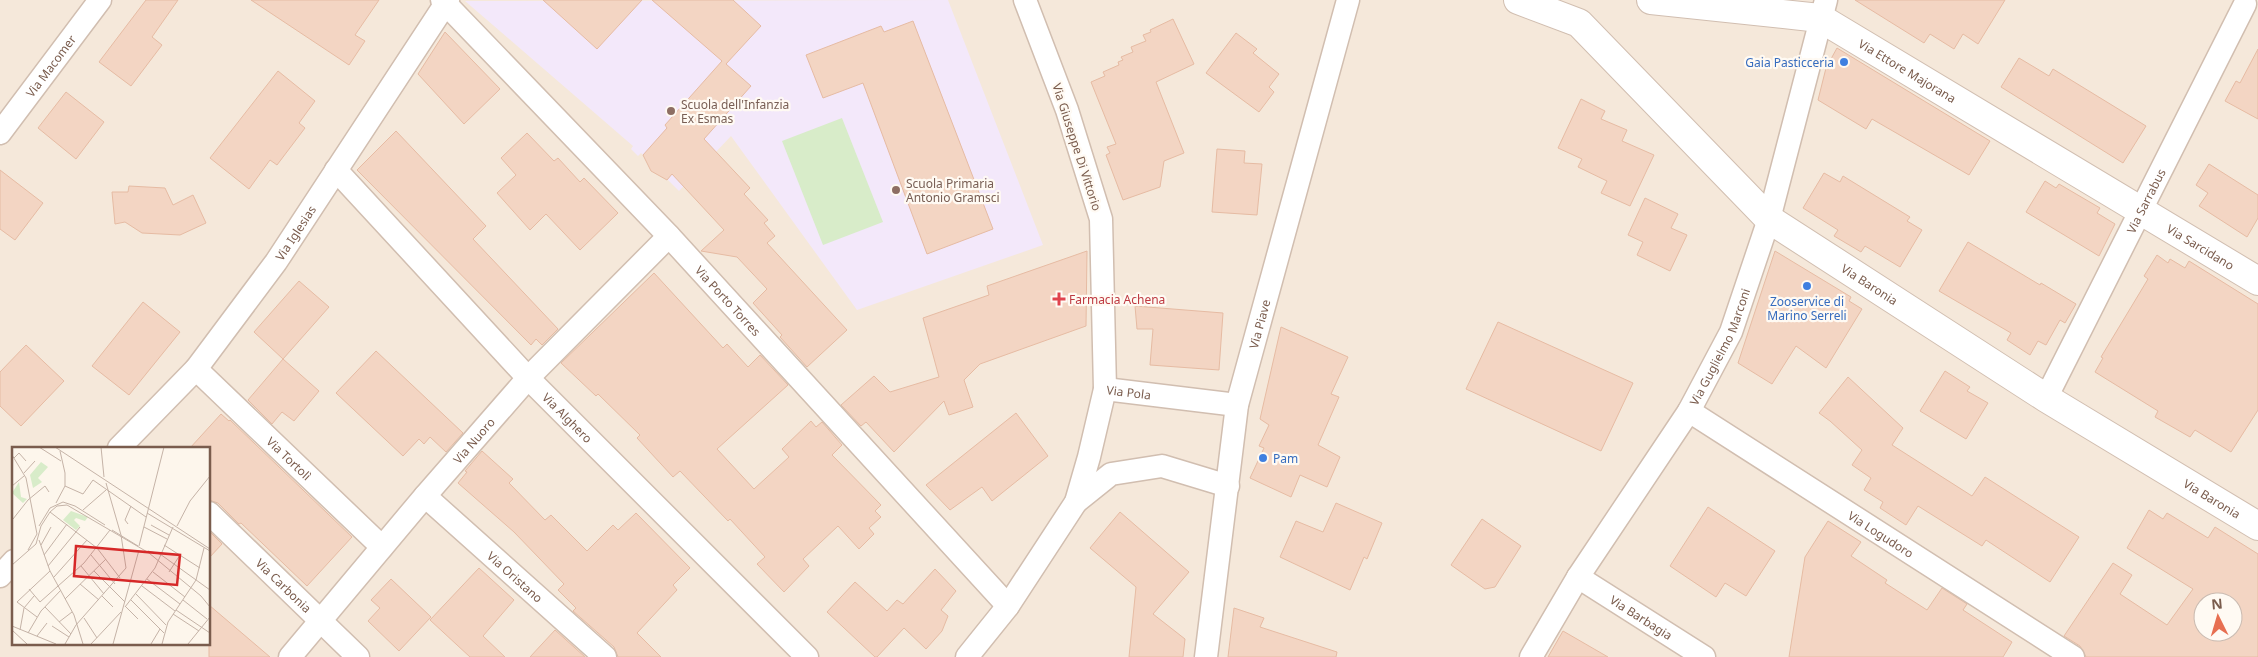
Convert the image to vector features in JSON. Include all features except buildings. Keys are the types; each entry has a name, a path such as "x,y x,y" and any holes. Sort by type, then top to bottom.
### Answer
{"street":[{"name":"Via Macomer","path":"0,133 100,0"},
{"name":"Via Giuseppe Di Vittorio","path":"1025,0 1067,110 1101,219 1105,389"},
{"name":"Via Piave","path":"1206,657 1238,405 1348,0"},
{"name":"Via Baronia","path":"1518,0 1579,23 1769,218 2046,398 2258,526"},
{"name":"Via Ettore Majorana","path":"1651,0 1823,9 2143,210"},
{"name":"Via Iglesias","path":"130,445 196,369 276,262 446,1"},
{"name":"Via Porto Torres","path":"446,1 669,236 1008,606"},
{"name":"Via Sarrabus","path":"2046,398 2247,5"},
{"name":"Via Guglielmo Marconi","path":"1531,657 1578,577 1689,411 1731,332 1769,218 1823,9"},
{"name":"Via Alghero","path":"336,170 528,378 807,657"},
{"name":"Via Sarcidano","path":"2143,210 2258,281"},
{"name":"Via Nuoro","path":"290,657 425,496 528,378 669,236"},
{"name":"Via Tortolì","path":"196,369 382,547"},
{"name":"Via Pola","path":"967,657 1008,606 1076,502 1105,389 1238,405"},
{"name":"Via Logudoro","path":"1689,411 2073,657"},
{"name":"Via Pola","path":"1076,502 1111,474 1162,466 1228,486"},
{"name":"Via Oristano","path":"425,496 605,657"},
{"name":"Via Carbonia","path":"210,514 358,657"},
{"path":"0,576 12,563"},
{"name":"Via Barbagia","path":"1578,577 1704,657"}],"shaded area":[{"path":"0,0 2258,0 2258,657 0,657"},
{"name":"Scuola Primaria Antonio Gramsci","path":"948,0 1043,245 857,310 731,136 679,191 641,153 638,156 631,149 633,146 465,1"}],"green space":[{"path":"842,118 883,222 823,245 782,141"}],"place":[{"name":"Gaia Pasticceria","path":"1844,62"},
{"name":"Scuola dell'Infanzia Ex Esmas","path":"671,111"},
{"name":"Scuola Primaria Antonio Gramsci","path":"896,190"},
{"name":"Zooservice di Marino Serreli","path":"1807,286"},
{"name":"Farmacia Achena","path":"1059,299"},
{"name":"Pam","path":"1263,458"}]}
